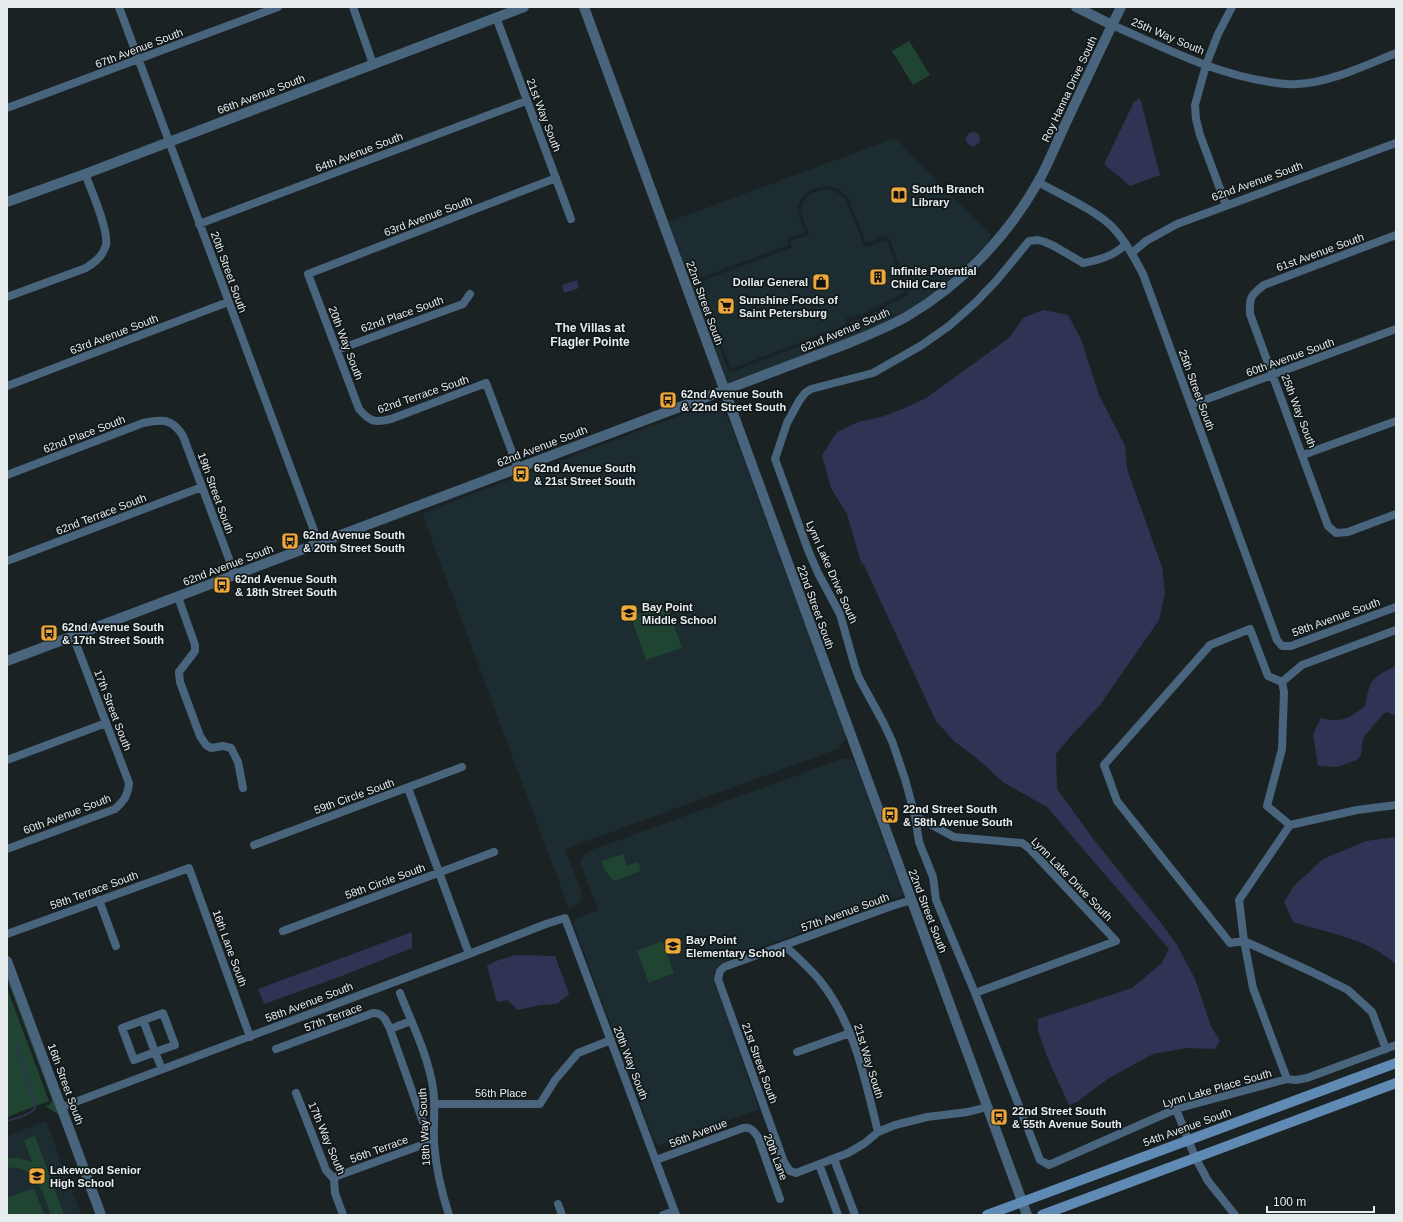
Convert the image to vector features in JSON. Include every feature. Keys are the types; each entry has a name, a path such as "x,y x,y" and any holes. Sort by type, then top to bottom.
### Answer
{"main road":[{"name":"54th Avenue South","path":"987,1215 1396,1063"},
{"path":"1042,1215 1396,1083"}],"street":[{"name":"20th Street South","path":"119,7 319,544"},
{"name":"67th Avenue South","path":"7,108 278,7"},
{"path":"353,7 373,64"},
{"name":"66th Avenue South","path":"7,202 85,174 524,7"},
{"name":"22nd Street South","path":"584,7 880,818 912,900 1027,1215"},
{"name":"25th Way South","path":"1076,7 1112,25 1206,65 1195,105 1196,119 1200,135 1226,205"},
{"name":"Roy Hanna Drive South","path":"1038,182 1121,7"},
{"path":"1232,7 1218,34 1206,65 1229,74 1249,79 1297,84 1321,80 1396,53"},
{"name":"21st Way South","path":"496,17 571,219"},
{"name":"64th Avenue South","path":"199,224 526,101"},
{"name":"62nd Avenue South","path":"1132,253 1146,241 1177,224 1396,144"},
{"path":"7,297 86,268 95,262 102,254 106,243 105,231 85,174"},
{"name":"63rd Avenue South","path":"308,274 556,178"},
{"name":"62nd Avenue South","path":"7,661 878,331 906,317 930,302 959,279 994,245 1014,219 1038,182"},
{"name":"25th Street South","path":"1038,182 1095,214 1114,228 1132,253 1143,274 1277,640 1282,646"},
{"name":"61st Avenue South","path":"1253,293 1264,285 1396,236"},
{"name":"Lynn Lake Drive South","path":"975,993 1116,941 1029,848 1022,843 954,837 915,816 905,779 892,741 884,722 859,678 840,614 818,573 808,550 775,459 787,423 799,400 811,389 873,373 922,345 949,326 974,303 997,280 1029,242 1038,240 1045,242 1083,263 1100,259 1118,252 1126,244"},
{"name":"20th Way South","path":"308,274 359,409 367,419"},
{"name":"25th Way South","path":"1253,293 1250,304 1250,314 1328,526 1336,533 1348,532 1396,514"},
{"name":"62nd Place South","path":"337,350 463,304 470,294"},
{"name":"63rd Avenue South","path":"7,386 228,302"},
{"name":"60th Avenue South","path":"1191,405 1396,329"},
{"name":"62nd Terrace South","path":"367,419 378,422 391,419 486,383 518,468"},
{"name":"62nd Place South","path":"7,475 143,424 159,420 170,422"},
{"path":"1303,455 1396,421"},
{"name":"19th Street South","path":"170,422 178,428 183,436 235,575"},
{"name":"62nd Terrace South","path":"7,561 202,487"},
{"path":"178,597 196,651 179,672 180,682 200,736 211,748 223,746 231,748 238,762 243,788"},
{"name":"58th Avenue South","path":"1282,646 1291,646 1396,607"},
{"path":"1282,682 1268,676 1250,629 1210,644 1104,765 1117,801 1230,943 1244,941 1348,990 1372,1012 1386,1049"},
{"path":"1282,682 1302,665 1396,630"},
{"name":"17th Street South","path":"73,636 129,783 128,792"},
{"path":"1282,682 1284,692 1282,749 1267,806 1290,825"},
{"path":"7,760 106,723"},
{"name":"59th Circle South","path":"254,845 462,767"},
{"path":"408,788 469,954"},
{"name":"60th Avenue South","path":"7,849 115,809 124,802 128,792"},
{"path":"1287,1079 1253,988 1244,941 1239,900 1290,825 1357,810 1396,805"},
{"path":"915,816 919,842 933,877 936,900 975,993"},
{"name":"58th Circle South","path":"283,931 494,852"},
{"name":"58th Terrace South","path":"7,934 189,868"},
{"name":"16th Lane South","path":"189,868 250,1036"},
{"path":"99,900 116,946"},
{"name":"57th Avenue South","path":"720,971 724,967 912,900"},
{"name":"20th Way South","path":"565,918 675,1213"},
{"name":"58th Avenue South","path":"62,1107 565,918"},
{"name":"21st Way South","path":"784,945 821,981 842,1014 850,1033 865,1080 878,1132"},
{"name":"16th Street South","path":"7,961 101,1215"},
{"name":"21st Street South","path":"720,971 718,979 784,1162 790,1171 796,1173 819,1164"},
{"name":"18th Way South","path":"400,993 430,1073 434,1090 434,1143 439,1181 449,1215"},
{"name":"Lynn Lake Place South","path":"975,993 1040,1160 1049,1165 1176,1109 1287,1079 1296,1080 1307,1078 1396,1045"},
{"path":"163,1013 175,1045 155,1052 134,1060 122,1028 163,1013"},
{"name":"57th Terrace","path":"276,1049 373,1013 379,1013 385,1017 390,1029 423,1122"},
{"path":"143,1020 162,1070"},
{"path":"390,1029 411,1021"},
{"path":"797,1052 850,1033"},
{"name":"56th Place","path":"434,1104 540,1104 555,1080 578,1053 611,1040"},
{"name":"17th Way South","path":"296,1092 326,1170 334,1179 335,1193 343,1215"},
{"path":"838,1215 819,1164 848,1153 865,1143 878,1132 895,1125 927,1117 968,1112 987,1107"},
{"path":"1176,1109 1195,1157 1208,1181 1235,1215"},
{"name":"56th Avenue","path":"656,1160 748,1127"},
{"name":"20th Lane","path":"748,1127 753,1129 758,1137 780,1198"},
{"name":"56th Terrace","path":"334,1179 337,1176 415,1147 434,1143"},
{"path":"834,1159 855,1215"},
{"path":"558,1204 562,1215"},
{"path":"664,1215 675,1213"}],"shaded area":[{"path":"895,138 990,234 989,243 940,289 904,313 887,322 820,350 725,384 668,222","holes":["827,186 836,188 847,195 866,243 885,236 890,239 908,290 907,295 864,318 849,321 850,323 848,328 732,372 728,369 695,283 697,279 788,245 787,242 789,238 805,232 799,216 798,206 802,198 809,191 818,187"]},
{"path":"827,189 835,191 845,198 865,247 887,240 905,292 863,314 846,318 847,324 731,369 698,282 792,248 790,241 809,235 802,216 801,208 804,201 810,194"},
{"name":"Bay Point Middle School","path":"710,404 716,404 721,407 731,425 846,735 845,741 838,749 565,849 581,891 580,902 569,909 424,519 424,514 433,509"},
{"name":"Bay Point Elementary School","path":"844,758 852,760 856,765 903,895 722,962 716,968 713,974 714,981 759,1109 662,1145 657,1145 654,1141 573,923 576,919 598,910 580,862 589,851"},
{"name":"Lakewood Senior High School","path":"46,1121 81,1215 7,1215 7,1136"}],"green space":[{"path":"909,41 930,75 913,85 892,51"},
{"path":"666,604 682,648 646,660 631,617"},
{"path":"623,854 627,866 638,862 641,871 614,881 604,869 602,861"},
{"path":"662,941 674,973 649,983 637,951"},
{"path":"7,971 61,1116 45,1106 50,1105 52,1100 7,979"},
{"path":"7,988 49,1101 7,1117"},
{"path":"35,1136 64,1215 51,1215 42,1190 32,1175 25,1170 7,1168 7,1158 18,1158 32,1162 24,1140"},
{"path":"34,1188 44,1215 7,1215 7,1198"}],"water":[{"path":"1140,98 1160,175 1130,186 1104,164 1134,102"},
{"path":"973,132 978,134 980,139 978,144 973,146 968,144 966,139 968,134"},
{"path":"577,280 579,288 564,293 562,285"},
{"path":"1043,310 1068,315 1081,339 1099,395 1125,446 1127,469 1162,567 1165,593 1159,620 1100,705 1056,754 1057,789 1094,840 1177,945 1195,979 1211,1026 1220,1041 1214,1049 1187,1048 1153,1054 1109,1078 1077,1102 1069,1105 1048,1059 1038,1031 1038,1019 1132,988 1162,963 1169,949 1047,807 1004,783 979,760 954,741 936,721 864,565 861,562 847,514 831,488 822,455 837,432 858,422 881,417 905,408 926,398 1009,338 1023,318"},
{"path":"1396,666 1396,716 1387,712 1383,714 1363,738 1361,755 1357,760 1337,767 1318,766 1313,734 1321,718 1340,720 1350,717 1365,706 1368,690 1373,680"},
{"path":"1396,837 1396,965 1386,956 1361,943 1293,922 1284,902 1294,886 1323,859 1366,841"},
{"path":"412,932 412,948 339,977 264,1004 258,989"},
{"path":"515,955 555,956 569,994 557,1004 540,1005 518,1010 507,1000 497,1002 487,966 496,961"}],"waterway":[{"path":"7,1121 27,1114 35,1108 31,1089 17,1047"}],"place":[{"name":"South Branch Library","path":"899,195"},
{"name":"Infinite Potential Child Care","path":"878,277"},
{"name":"Dollar General","path":"821,282"},
{"name":"Sunshine Foods of Saint Petersburg","path":"726,306"},
{"name":"62nd Avenue South & 22nd Street South","path":"668,400"},
{"name":"62nd Avenue South & 21st Street South","path":"521,474"},
{"name":"62nd Avenue South & 20th Street South","path":"290,541"},
{"name":"62nd Avenue South & 18th Street South","path":"222,585"},
{"name":"Bay Point Middle School","path":"629,613"},
{"name":"62nd Avenue South & 17th Street South","path":"49,633"},
{"name":"22nd Street South & 58th Avenue South","path":"890,815"},
{"name":"Bay Point Elementary School","path":"673,946"},
{"name":"22nd Street South & 55th Avenue South","path":"999,1117"},
{"name":"Lakewood Senior High School","path":"37,1176"}],"district":[{"name":"The Villas at Flagler Pointe","path":"590,335"}]}
